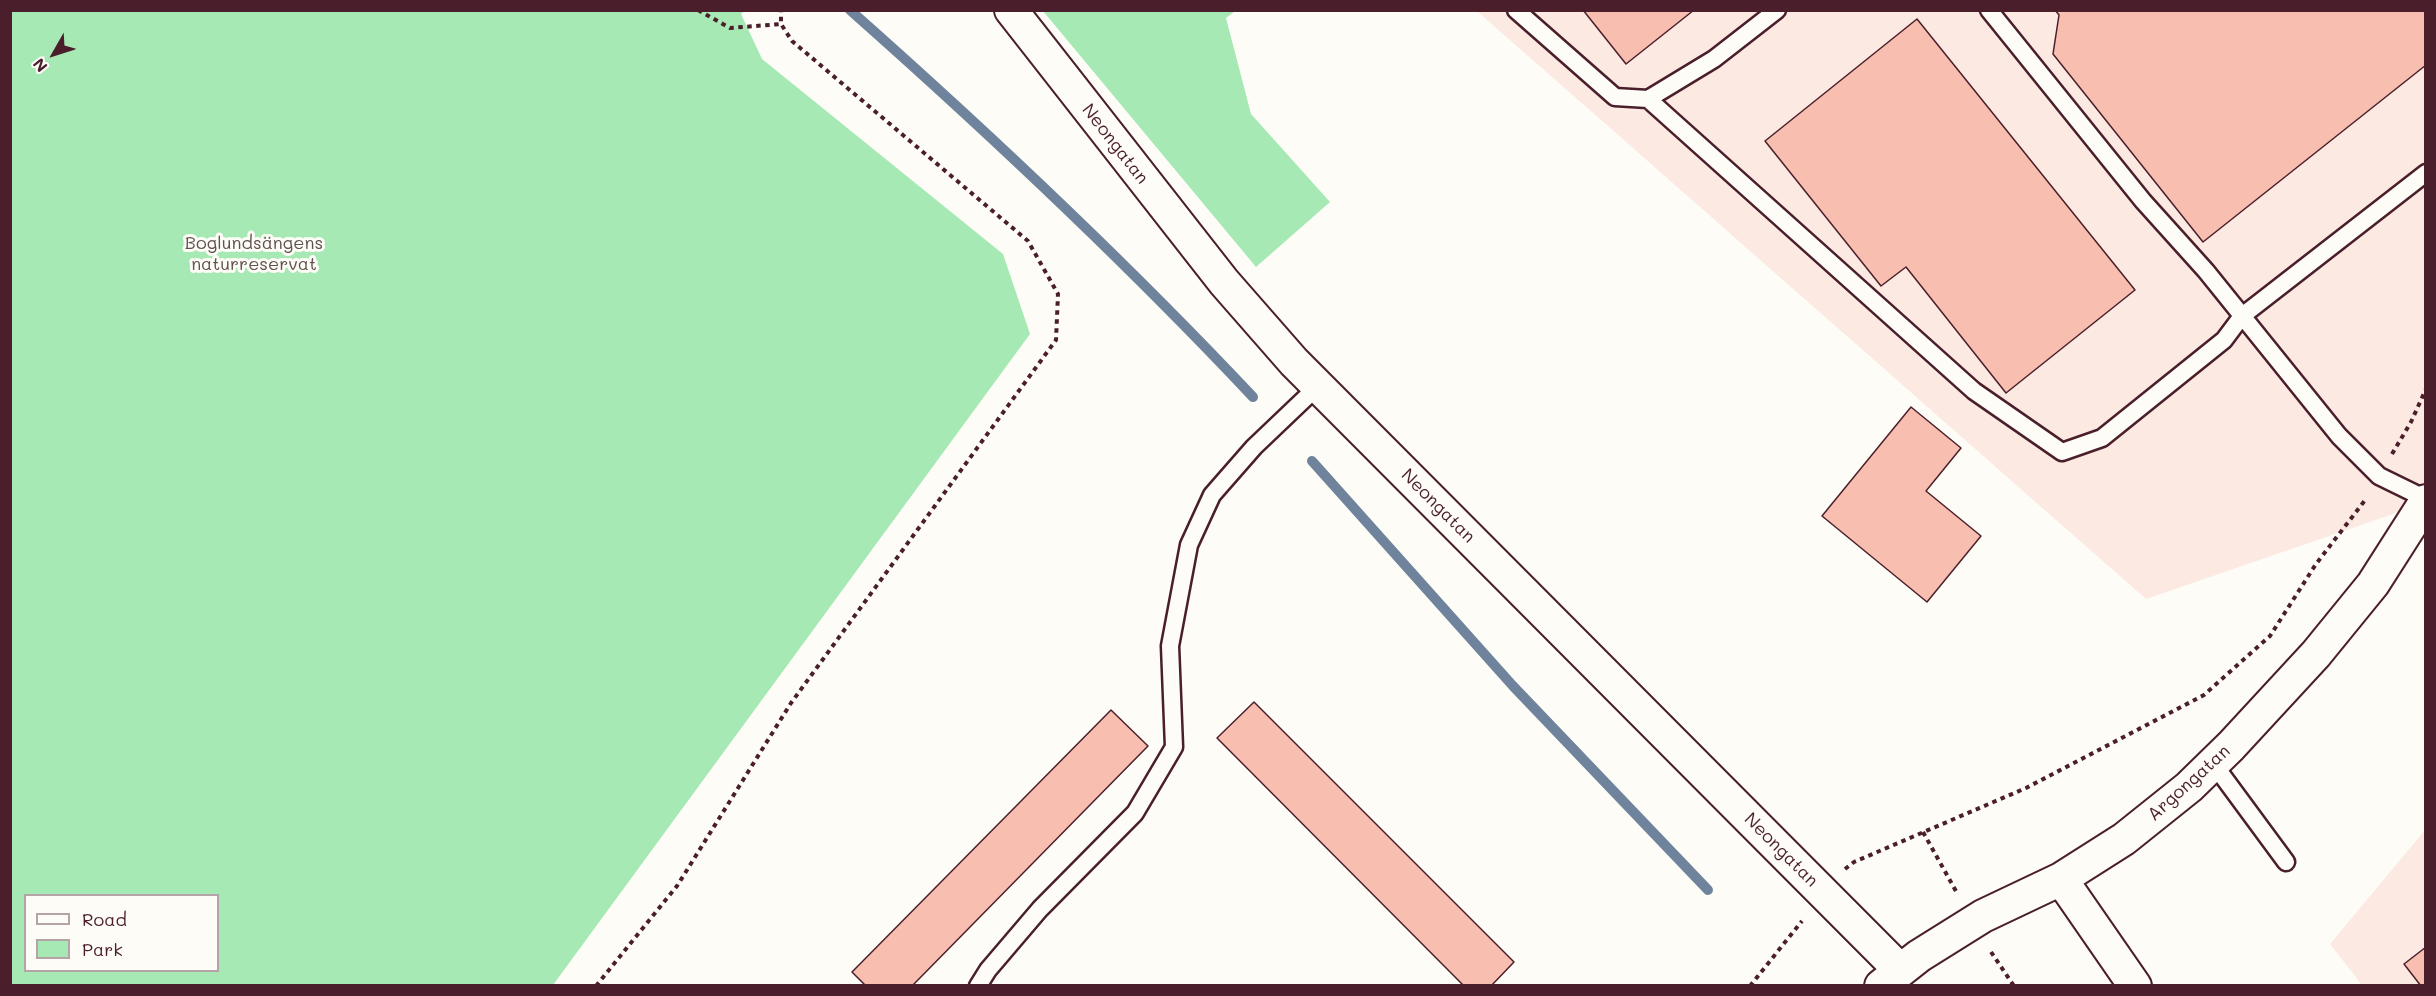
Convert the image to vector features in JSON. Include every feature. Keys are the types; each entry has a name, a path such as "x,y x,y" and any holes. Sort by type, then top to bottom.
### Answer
{"street":[{"name":"Neongatan","path":"1011,10 1224,282 1318,386 1824,893 1890,978"},
{"name":"Argongatan","path":"1890,978 1983,916 2061,879 2124,839 2189,787 2316,654 2373,584 2426,500"},
{"path":"2061,879 2136,986"}],"lane":[{"path":"1516,10 1615,97 1648,99 1714,59 1777,10"},
{"path":"1989,10 2143,201 2242,316 2339,436 2379,476 2426,500"},
{"path":"1648,99 1974,391 2062,452 2102,438 2224,340 2242,316 2426,173"},
{"path":"978,986 988,970 1040,909 1135,813 1174,747 1170,646 1190,545 1212,495 1254,447 1318,386"},
{"path":"2213,764 2286,862"}],"path":[{"path":"698,10 730,28 781,24"},
{"path":"596,986 677,886 791,703 1056,340 1058,294 1028,241 792,41 781,24 781,10"},
{"path":"1750,986 1841,872 1854,862 2026,788 2204,695 2270,636 2316,564 2362,506 2426,389"},
{"path":"1923,832 1952,885"},
{"path":"1987,947 2014,986"}],"shaded area":[{"path":"1477,11 2425,11 2425,503 2146,599"},
{"path":"2425,830 2425,985 2362,985 2330,944"}],"green space":[{"name":"Boglundsängens naturreservat","path":"10,11 744,11 741,14 762,59 1003,254 1030,334 553,985 11,985"},
{"path":"1043,11 1235,11 1226,18 1251,114 1330,202 1256,267"}],"building":[{"path":"1583,10 1694,10 1626,64"},
{"path":"2055,10 2426,10 2426,65 2203,242 2053,54 2059,15"},
{"path":"1917,19 2135,290 2006,393 1906,267 1881,286 1765,141"},
{"path":"1911,407 1961,448 1926,491 1981,536 1927,602 1822,516"},
{"path":"1254,702 1514,962 1491,986 1464,986 1217,738"},
{"path":"1111,710 1148,746 912,986 866,986 852,972"},
{"path":"2426,947 2426,986 2421,986 2404,964"}],"waterway":[{"path":"850,10 1056,199 1205,346 1253,397"},
{"path":"1312,461 1513,686 1708,890"}]}
